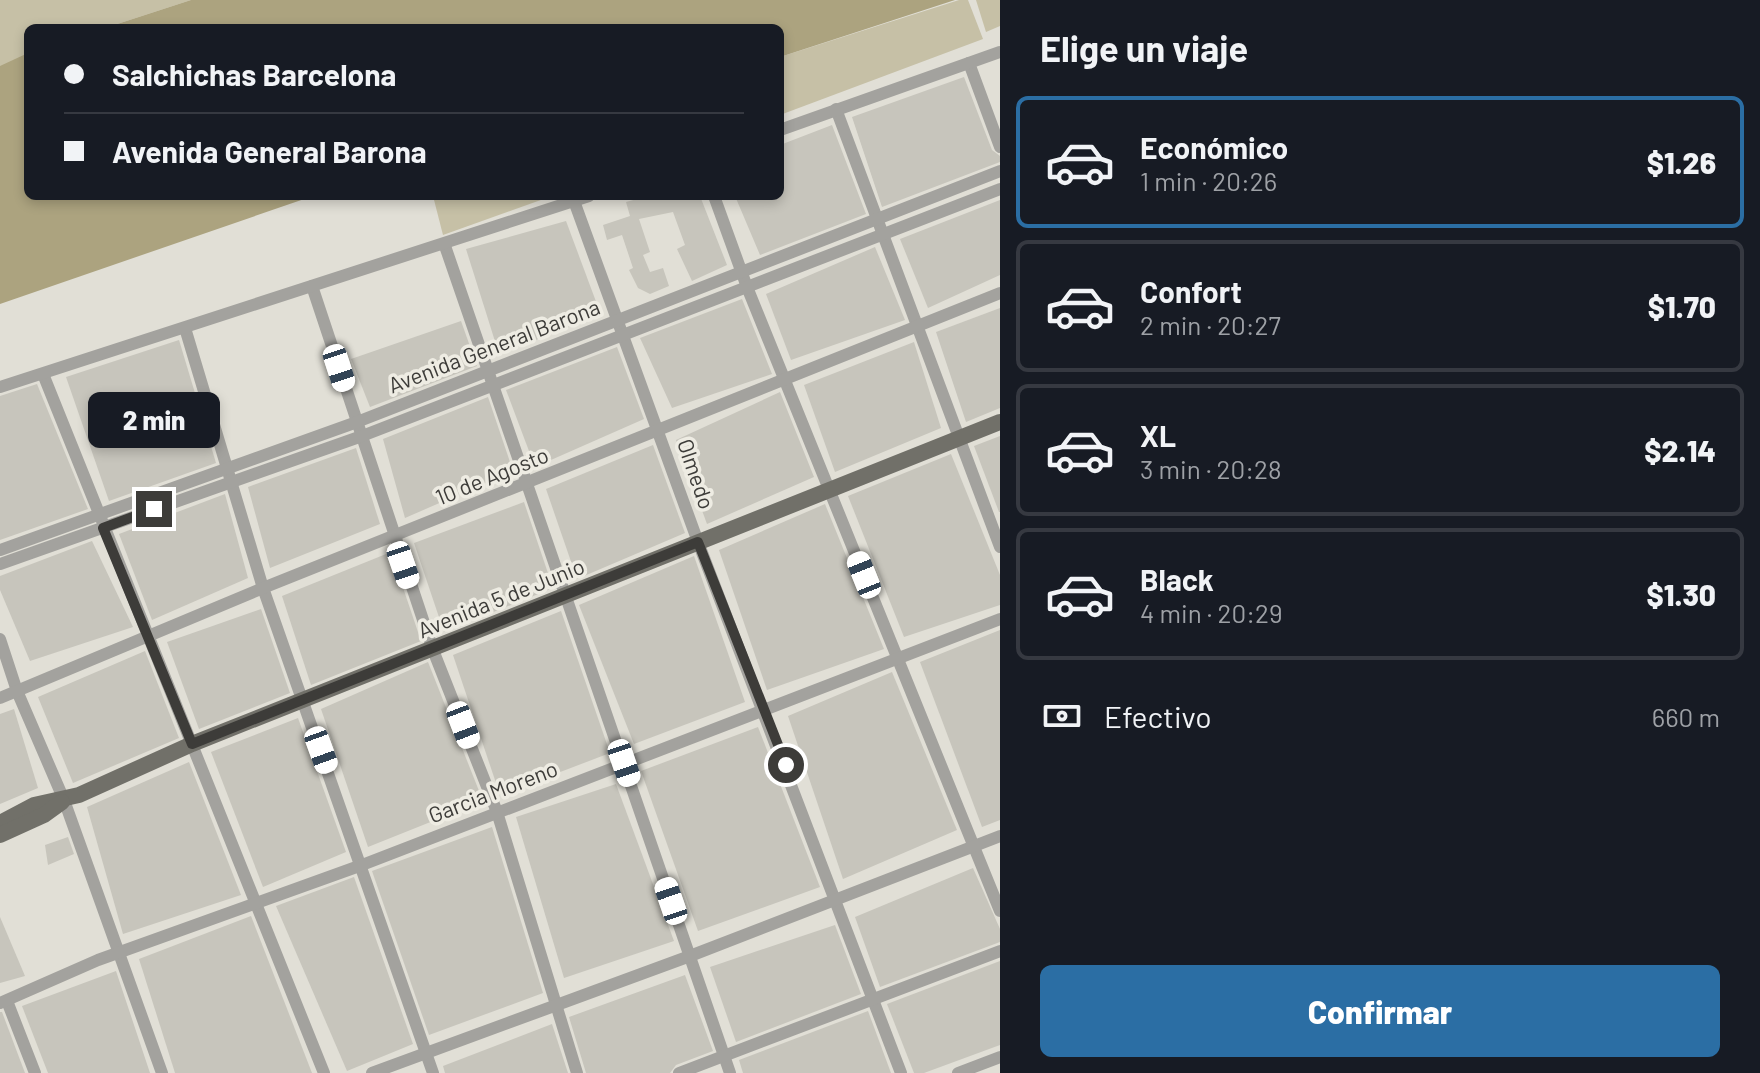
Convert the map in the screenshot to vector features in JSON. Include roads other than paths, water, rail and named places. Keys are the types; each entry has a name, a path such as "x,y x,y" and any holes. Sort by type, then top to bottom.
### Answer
{"main road":[{"name":"Avenida 5 de Junio","path":"0,835 44,815 64,800 192,744 303,703 1000,422"},
{"name":"Avenida 5 de Junio","path":"0,823 34,805 64,800"}],"street":[{"path":"784,128 1000,52"},
{"path":"969,63 1000,147"},
{"path":"836,109 1000,547"},
{"name":"Avenida General Barona","path":"0,564 225,468 357,422 1000,171"},
{"name":"Avenida General Barona","path":"0,550 101,522 362,436 1000,189"},
{"path":"0,387 445,246 577,200"},
{"path":"715,200 740,272 1000,911"},
{"name":"Olmedo","path":"574,201 698,542 901,1073"},
{"path":"445,246 730,1073"},
{"path":"312,286 433,650 497,812 577,1073"},
{"name":"10 de Agosto","path":"0,698 263,588 1000,293"},
{"path":"185,328 263,588 433,1073"},
{"path":"43,374 324,1073"},
{"name":"Garcia Moreno","path":"4,1002 120,953 362,865 1000,619"},
{"path":"0,639 17,691 64,800 162,1073"},
{"path":"372,1073 690,956 1000,836"},
{"path":"679,1073 1000,951"},
{"path":"4,1002 35,1073"},
{"path":"958,1073 1000,1057"}]}
